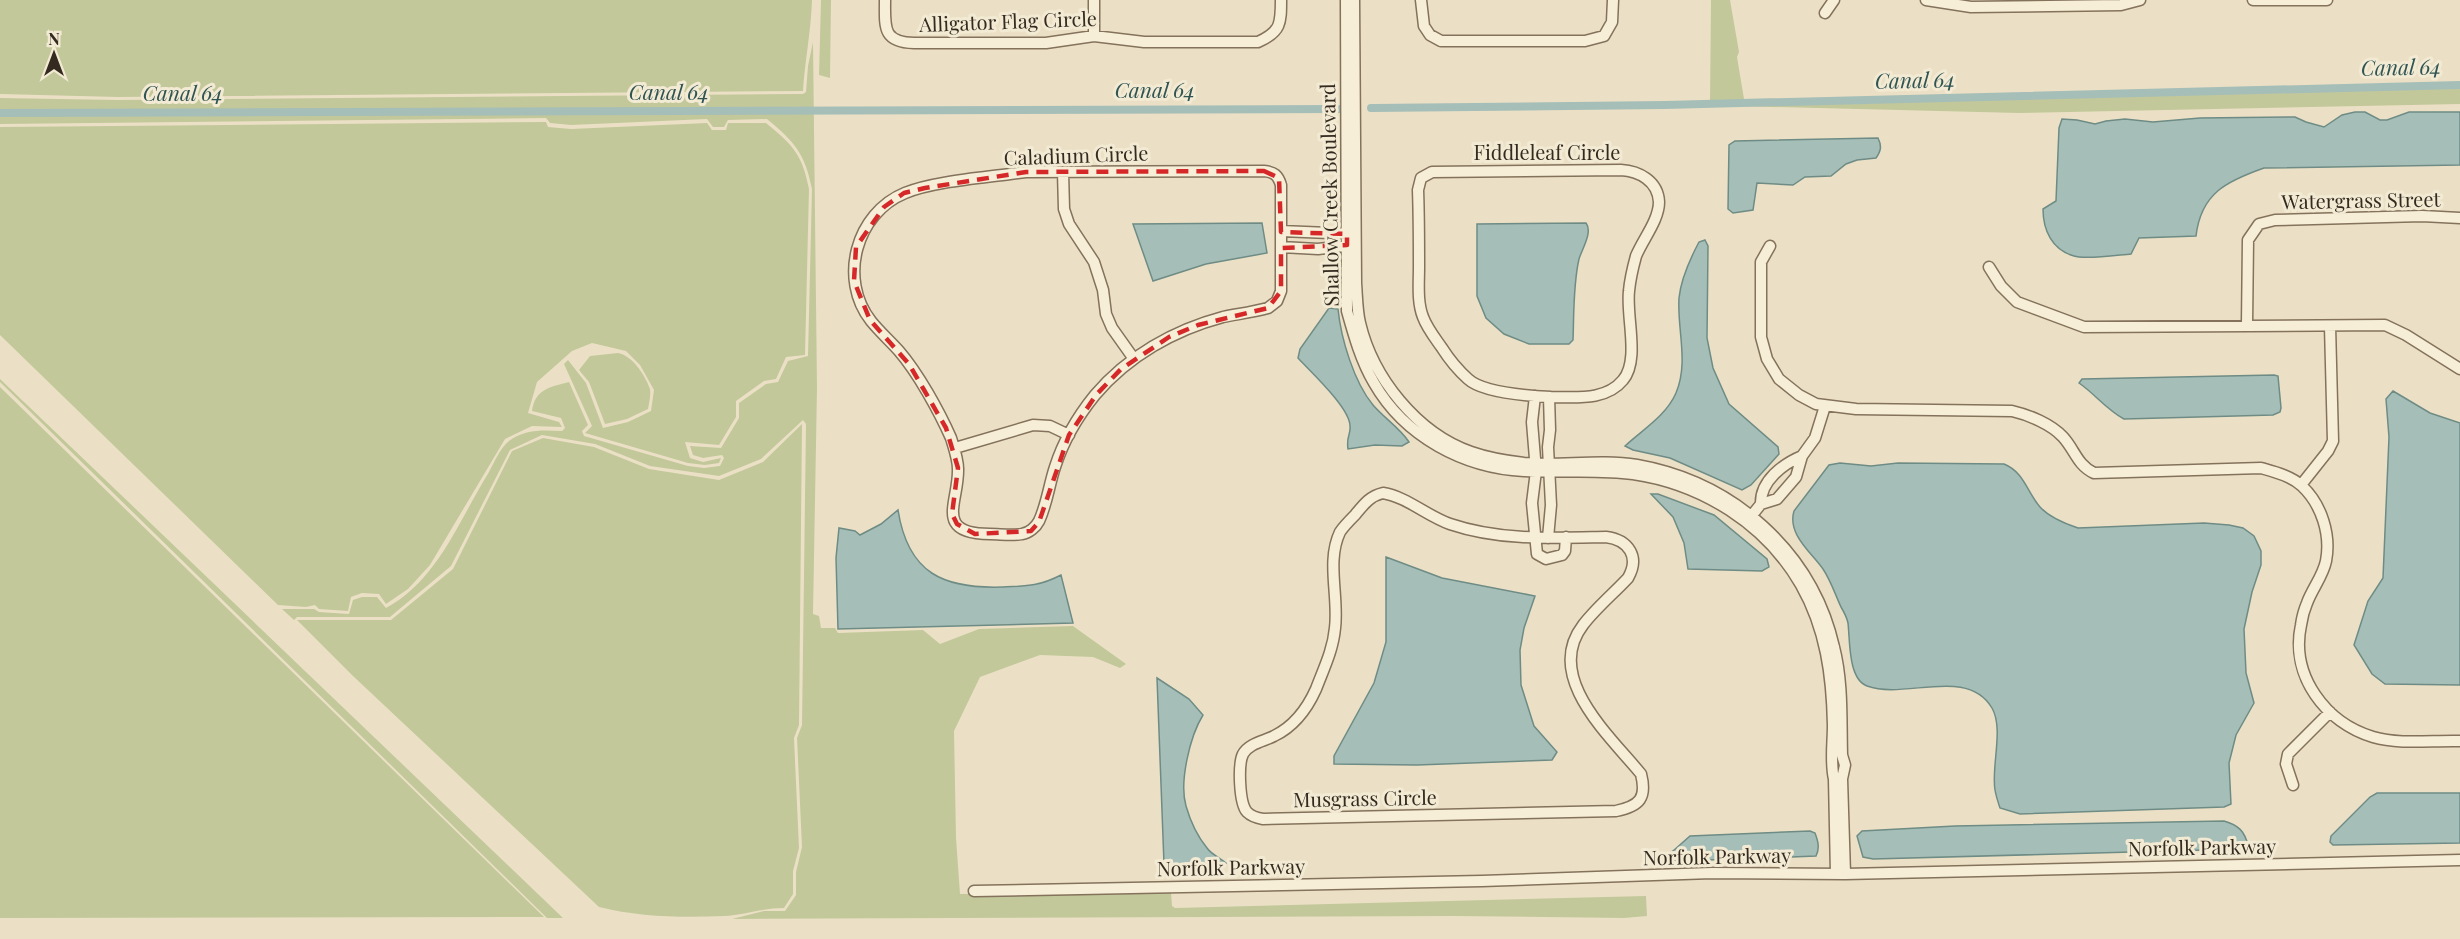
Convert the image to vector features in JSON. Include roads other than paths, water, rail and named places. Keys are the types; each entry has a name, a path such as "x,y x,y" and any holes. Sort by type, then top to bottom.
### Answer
{"street":[{"name":"Alligator Flag Circle","path":"885,0 885,24 890,37 898,43 1046,43 1094,36 1144,42 1258,42 1272,36 1278,28 1281,0"},
{"path":"1094,0 1094,36"},
{"name":"Shallow Creek Boulevard","path":"1346,0 1351,239"},
{"name":"Shallow Creek Boulevard","path":"1354,0 1351,239 1347,311 1356,342 1374,383 1396,412 1416,432 1443,449 1473,462 1502,469 1548,467 1610,472 1665,480 1698,491 1749,520 1801,586 1826,646 1833,704 1834,755 1832,766 1840,874"},
{"path":"1422,0 1424,26 1430,35 1441,41 1511,42 1585,41 1604,36 1612,22 1613,0"},
{"path":"1825,13 1834,0"},
{"path":"1926,0 1971,4 2121,5 2140,0"},
{"path":"2253,0 2326,0"},
{"name":"Fiddleleaf Circle","path":"1621,170 1640,173 1656,190 1659,202 1657,214 1636,257 1629,290 1628,314 1632,353 1631,364 1625,378 1613,390 1597,396 1549,397 1514,395 1469,381 1438,343 1422,316 1419,292 1418,190 1421,178 1432,172 1621,170"},
{"path":"1063,172 1064,209 1069,224 1094,262 1103,290 1106,314 1112,328 1134,359"},
{"name":"Caladium Circle","path":"1273,172 1279,178 1281,185 1281,231 1281,291 1277,301 1268,308 1197,325 1169,337 1134,359 1096,395 1069,435 1055,466 1039,522 1031,531 1021,534 975,534 957,524 952,514 958,468 955,448 909,364 870,320 859,300 854,280 853,266 856,247 868,225 884,207 904,193 1010,174 1273,172"},
{"name":"Watergrass Street","path":"2247,325 2248,240 2259,224 2275,220 2422,216 2460,218"},
{"path":"1281,231 1311,230 1351,239"},
{"path":"1281,248 1318,249 1351,239"},
{"path":"1770,246 1761,262 1761,338 1767,359 1779,379 1799,395 1825,406 1857,409 2013,411 2028,414 2062,435 2077,461 2094,472 2261,468 2281,473 2301,485 2318,506 2328,541 2326,563 2306,604 2300,628 2300,653 2311,688 2330,712 2349,727 2375,738 2460,741"},
{"path":"1989,267 2001,286 2017,302 2084,327 2385,325 2406,335 2460,369"},
{"path":"2301,485 2328,451 2333,441 2330,326"},
{"path":"1535,396 1532,422 1536,467 1532,503 1537,554 1546,559 1562,555 1565,550 1566,537"},
{"path":"1548,538 1551,505 1548,467 1549,397"},
{"path":"1761,504 1777,499 1796,477 1802,456 1815,438 1825,406"},
{"path":"955,448 1033,425 1050,426 1069,435"},
{"path":"1749,520 1761,504 1763,489 1780,468 1802,456"},
{"path":"1773,477 1787,489"},
{"name":"Musgrass Circle","path":"1383,493 1395,495 1450,524 1485,532 1535,538 1618,538 1629,547 1633,557 1633,569 1628,578 1583,625 1575,638 1571,674 1575,689 1584,704 1641,774 1643,796 1638,803 1616,811 1275,819 1255,817 1246,811 1241,801 1240,762 1244,752 1253,745 1275,736 1294,722 1308,705 1330,654 1335,628 1333,560 1335,546 1341,530 1372,496 1383,493"},
{"path":"2293,785 2286,764 2288,754 2330,712"},
{"name":"Norfolk Parkway","path":"974,891 1458,881 1712,873 1840,874 2460,860"}],"water":[{"path":"2365,112 2380,120 2387,120 2409,112 2460,112 2460,165 2264,168 2238,178 2210,199 2199,221 2196,236 2139,238 2131,254 2074,256 2060,249 2047,232 2043,209 2056,201 2059,128 2062,119 2095,124 2125,119 2153,122 2200,118 2295,117 2324,127 2342,115"},
{"path":"1878,138 1880,148 1876,158 1857,160 1846,164 1831,176 1805,177 1793,185 1757,183 1753,210 1733,213 1728,209 1729,145 1735,141"},
{"path":"1262,223 1267,253 1206,264 1153,281 1133,224"},
{"path":"1586,223 1588,236 1579,259 1576,279 1573,340 1569,344 1529,344 1504,334 1486,318 1477,296 1477,224"},
{"path":"1705,240 1708,246 1707,338 1713,368 1729,404 1778,447 1779,454 1751,485 1742,490 1670,458 1633,450 1625,446 1660,416 1676,393 1682,370 1680,291 1692,255 1699,242"},
{"path":"1329,308 1338,309 1345,346 1360,385 1373,405 1409,442 1402,446 1375,445 1348,449 1350,426 1344,410 1329,390 1298,358 1300,349"},
{"path":"2278,376 2281,408 2280,412 2273,415 2124,419 2079,383 2082,379"},
{"path":"2393,391 2430,413 2460,423 2460,685 2385,684 2372,674 2354,645 2368,601 2383,578 2389,437 2386,399"},
{"path":"1840,463 1871,466 1898,463 2004,464 2021,477 2044,511 2078,528 2204,523 2243,528 2254,536 2261,551 2261,565 2244,629 2246,673 2254,703 2236,735 2229,763 2231,804 2224,807 2020,814 2000,808 1994,781 1997,726 1992,708 1981,696 1967,689 1951,686 1882,689 1867,686 1856,676 1851,658 1846,617 1826,574 1797,535 1793,519 1794,511 1829,465"},
{"path":"1651,494 1658,494 1714,515 1767,559 1769,567 1762,571 1688,569 1684,543 1673,517"},
{"path":"898,510 910,549 920,563 932,573 963,585 982,587 1033,585 1061,575 1073,623 838,629 836,558 839,528 855,531 860,535 881,524"},
{"path":"1386,557 1442,578 1535,596 1524,628 1520,650 1521,685 1534,726 1557,752 1552,760 1417,765 1334,764 1334,756 1374,683 1386,642"},
{"path":"1157,678 1189,699 1203,715 1187,759 1184,796 1197,834 1213,854 1226,863 1221,865 1164,864"},
{"path":"2377,793 2460,793 2460,843 2333,845 2330,842 2331,836 2370,797"},
{"path":"2224,821 2240,829 2248,846 2241,849 1873,859 1863,857 1857,836 1862,831 1955,826"},
{"path":"1810,831 1815,833 1818,842 1816,856 1681,861 1665,859 1665,856 1690,836"}],"waterway":[{"name":"Canal 64","path":"1371,108 1665,105 2460,85"},
{"name":"Canal 64","path":"0,113 1339,109"}]}
